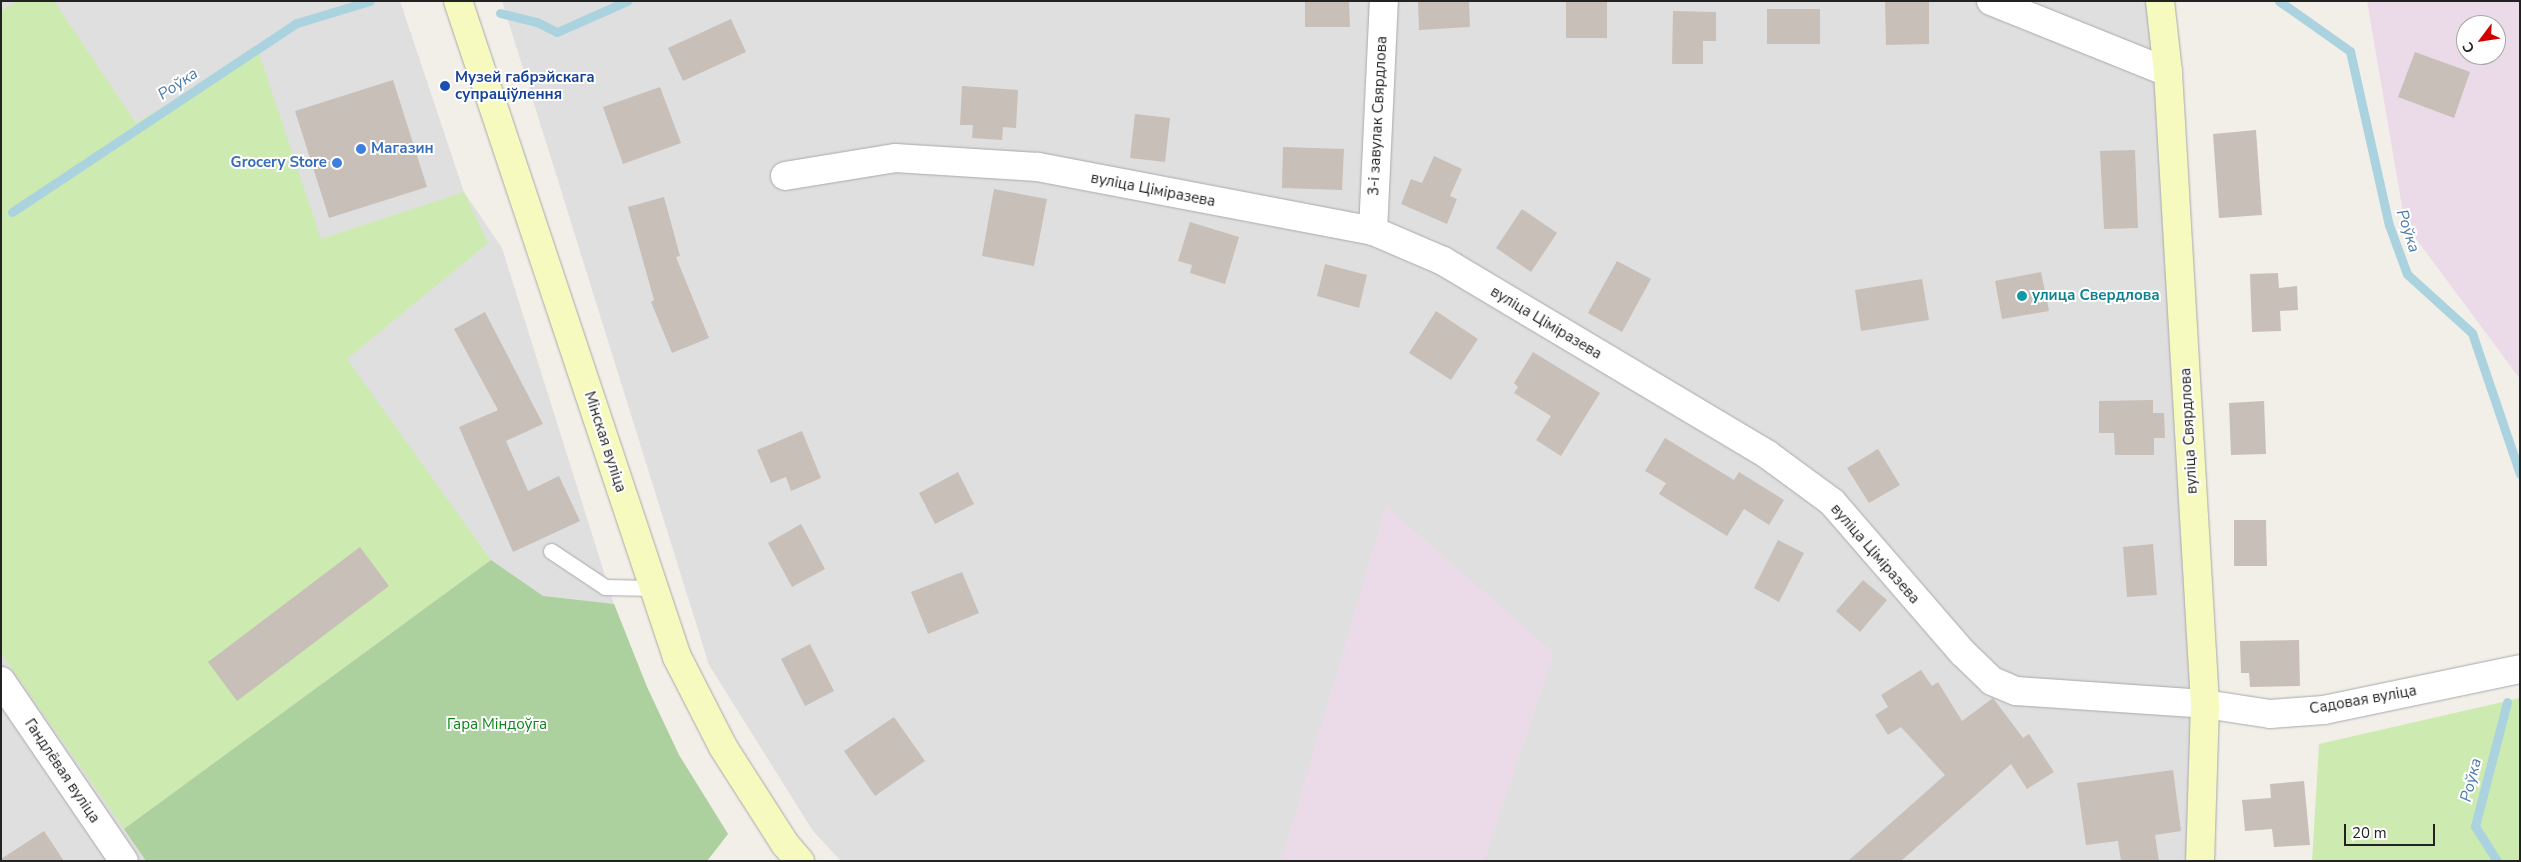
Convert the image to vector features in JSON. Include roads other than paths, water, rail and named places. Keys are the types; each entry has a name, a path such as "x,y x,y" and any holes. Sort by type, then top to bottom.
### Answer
{"street":[{"name":"Мінская вуліца","path":"458,1 676,657 722,747 786,844 800,861"},
{"name":"3-і завулак Свярдлова","path":"1373,231 1384,1"},
{"path":"1991,1 2168,72"},
{"name":"вуліца Свярдлова","path":"2160,1 2168,72 2205,704 2200,861"},
{"name":"вуліца Ціміразева","path":"784,176 895,158 1038,167 1373,231 1443,261 1768,456 1832,502 1943,631 1992,681 2016,691 2205,704"},
{"name":"Садовая вуліца","path":"2205,704 2270,714 2324,710 2520,669"},
{"name":"Гандлёвая вуліца","path":"1,681 124,861"}],"lane":[{"path":"551,551 605,587 653,588"}],"waterway":[{"name":"Роўка","path":"12,212 297,23 370,1"},
{"name":"Роўка","path":"500,13 537,22 557,32 627,1"},
{"name":"Роўка","path":"2279,1 2350,51 2389,225 2407,274 2472,333 2520,474"},
{"name":"Роўка","path":"2497,861 2475,826 2507,702"}],"place":[{"name":"Музей габрэйскага супраціўлення","path":"445,86"},
{"name":"Магазин","path":"361,149"},
{"name":"Grocery Store","path":"337,163"},
{"name":"улица Свердлова","path":"2022,296"}],"park label":[{"name":"Гара Міндоўга","path":"497,725"}]}
